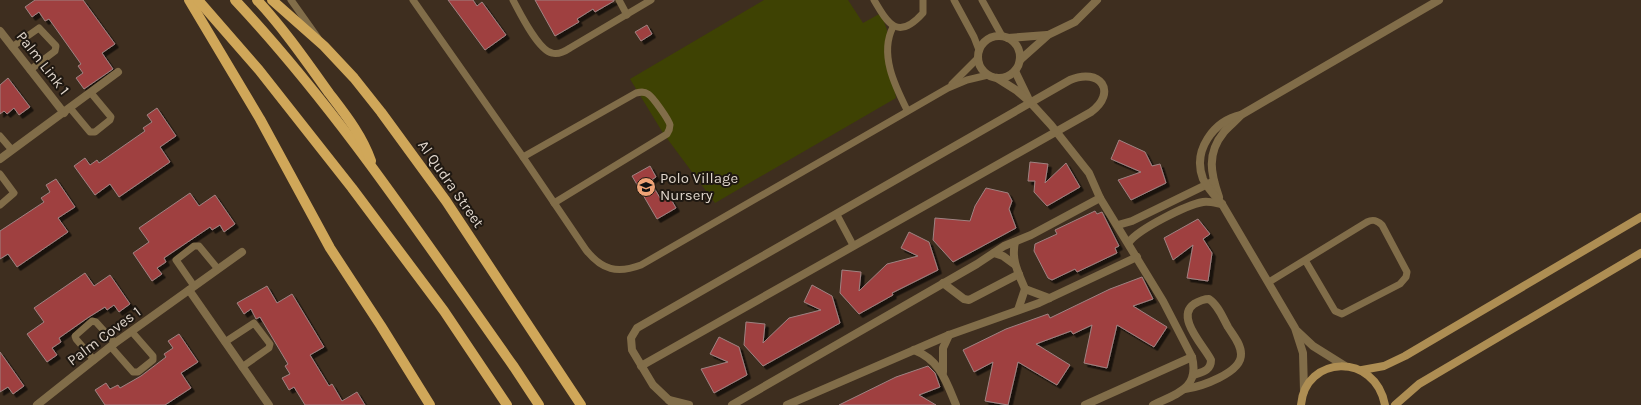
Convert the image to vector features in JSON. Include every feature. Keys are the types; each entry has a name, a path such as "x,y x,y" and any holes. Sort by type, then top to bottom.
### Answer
{"main road":[{"path":"189,0 260,119 330,248 430,405"},
{"path":"198,0 260,70 352,188 444,311 507,405"},
{"path":"235,0 299,73 376,174 514,367 539,405"},
{"path":"257,0 289,38 351,123 363,143 376,174"},
{"name":"Al Qudra Street","path":"272,0 324,46 354,78 414,156 446,201 581,405"}],"street":[{"path":"993,76 1003,77 1015,71 1020,60 1048,35 1075,22 1096,0"},
{"path":"1385,405 1383,394 1371,376 1362,370 1346,366 1313,346 1296,328 1210,183 1211,164 1216,146 1224,132 1241,114 1439,0"},
{"name":"Palm Link 1","path":"0,31 30,70 67,110"},
{"path":"1048,35 988,39 978,54 981,68 1019,92 1030,102 1056,131 1089,173 1100,198 1129,242 1163,301 1192,357 1194,366 1193,375 1185,389"},
{"path":"1005,37 1017,47 1020,60"},
{"path":"1015,71 1030,102"},
{"name":"Palm Link 1","path":"0,159 118,72"},
{"path":"641,366 1099,106 1104,93 1099,80 1093,76 1079,76 1030,102 837,215 637,328 633,332 631,344 641,366 653,385 672,402 689,405"},
{"path":"1118,225 1132,221 1210,183"},
{"path":"732,405 994,253 1100,198"},
{"path":"1172,201 1178,213"},
{"path":"1129,242 1139,231 1200,203 1222,204"},
{"path":"1362,370 1384,366 1405,356 1641,217"},
{"path":"1015,242 1013,253 1014,264 1025,289 1024,298 1018,310"},
{"name":"Palm Coves 1","path":"37,405 113,345 242,252"},
{"path":"1395,405 1419,384 1641,252"},
{"path":"994,253 1003,256 1014,264"},
{"path":"786,405 949,335 1049,298 1137,257"},
{"path":"943,283 969,300 1019,274"},
{"path":"192,288 225,342 269,405"},
{"path":"1025,289 1049,298"},
{"path":"1153,405 1185,389 1196,387 1218,378 1236,367 1240,361 1241,355 1237,341 1215,305 1209,299 1201,300 1191,306 1187,316 1190,325 1211,360 1211,364 1206,370 1193,375"},
{"path":"1296,328 1302,353 1304,391 1301,405"},
{"path":"949,335 943,348 943,372 956,405"},
{"path":"914,350 928,358 943,372"},
{"path":"1085,405 1192,357"},
{"path":"1304,391 1311,380 1321,372 1333,367 1346,366"}],"lane":[{"path":"291,0 324,46"},
{"path":"413,0 594,260 604,267 616,270 629,270 641,265 907,110 948,88 967,80 993,76"},
{"path":"513,0 540,45 550,53 564,52 651,0"},
{"path":"619,0 627,15"},
{"path":"874,0 885,19 893,27 903,28 917,20 923,13 923,0"},
{"path":"948,88 978,54 974,37 954,0"},
{"path":"982,0 1005,37"},
{"path":"893,27 889,45 890,72 894,86 907,110"},
{"path":"12,47 39,28 56,46 55,51 30,70"},
{"path":"67,110 90,132 95,132 111,119 91,92"},
{"path":"523,157 636,93 642,92 653,98 670,123 670,129 667,134 554,202"},
{"path":"0,136 12,150"},
{"path":"0,174 14,193 0,205"},
{"path":"837,215 853,245"},
{"path":"1269,282 1367,222 1375,220 1382,224 1407,272 1406,277 1400,284 1342,314 1334,311 1305,260"},
{"path":"192,288 176,260 194,246 199,246 218,270"},
{"path":"94,360 75,338 75,334 92,321 96,322 133,372 138,372 153,360 153,356 132,332"},
{"path":"225,342 252,323 255,324 270,344 269,348 242,366"}],"shaded area":[{"path":"764,0 848,0 863,23 881,13 887,30 887,46 896,98 715,203 663,133 630,79"}],"building":[{"path":"35,0 83,0 115,44 102,53 113,69 84,89 76,78 83,73 78,66 81,64 49,19 45,21 39,12 32,17 25,7"},
{"path":"448,0 473,0 477,6 482,2 506,35 485,50"},
{"path":"535,0 614,1 595,12 593,9 577,19 579,22 555,36"},
{"path":"647,25 652,34 641,41 635,32"},
{"path":"8,78 30,107 19,115 14,108 7,114 4,111 0,114 0,85"},
{"path":"157,108 176,136 160,147 170,162 119,197 110,184 95,195 74,166 85,158 90,165 97,160 99,163 145,131 143,128 152,122 147,115"},
{"path":"1119,140 1145,152 1152,166 1160,164 1166,183 1131,200 1118,180 1141,172 1111,159"},
{"path":"1030,162 1048,164 1045,183 1066,163 1080,187 1047,206 1034,192 1035,181 1028,181"},
{"name":"Polo Village Nursery","path":"650,166 656,177 650,181 660,198 668,194 676,208 657,219 632,176"},
{"path":"56,179 75,207 58,218 68,232 17,267 8,254 0,259 0,231 44,202 41,198 50,192 46,185"},
{"path":"986,188 1008,193 1012,201 1009,209 1016,228 953,262 933,240 935,218 970,221 975,206"},
{"path":"190,193 199,206 215,195 235,224 224,232 220,225 212,230 210,227 164,258 166,262 157,268 162,274 152,281 133,253 149,242 139,228"},
{"path":"1095,211 1097,214 1102,212 1119,246 1115,248 1117,253 1077,272 1075,269 1052,280 1048,278 1034,251 1035,244 1057,234 1055,230"},
{"path":"1198,219 1210,234 1203,239 1212,253 1208,281 1187,278 1193,245 1173,260 1164,238"},
{"path":"909,232 929,242 938,270 892,293 893,295 859,314 840,293 842,270 861,272 859,291 887,264 918,256 901,248"},
{"path":"85,273 94,286 110,275 130,304 119,312 114,305 107,310 105,307 89,317 59,338 61,342 52,348 57,355 47,362 27,334 44,322 34,308"},
{"path":"1142,277 1153,299 1133,306 1167,327 1154,347 1117,325 1107,368 1084,363 1092,325 1073,334 1071,331 1036,344 1070,365 1057,385 1018,362 1008,405 985,401 993,362 974,372 963,350 1006,329 1048,314 1050,318 1110,289"},
{"path":"812,285 832,296 840,323 763,366 744,345 746,322 765,324 763,343 789,318 821,310 804,302"},
{"path":"267,286 277,303 292,294 324,347 310,355 329,386 332,384 342,401 357,392 365,405 305,405 294,387 289,390 282,378 290,374 285,366 288,364 260,317 256,319 251,309 244,314 237,303"},
{"path":"179,334 198,362 181,373 191,388 165,405 105,405 95,390 106,383 110,389 118,385 120,388 141,376 166,357 164,354 173,348 168,341"},
{"path":"719,337 739,347 747,375 714,393 701,369 728,362 710,354"},
{"path":"0,352 24,386 13,394 8,387 0,392"},
{"path":"928,366 935,373 940,387 919,395 936,405 839,405 896,377"}],"place":[{"name":"Polo Village Nursery","path":"646,187"}]}
